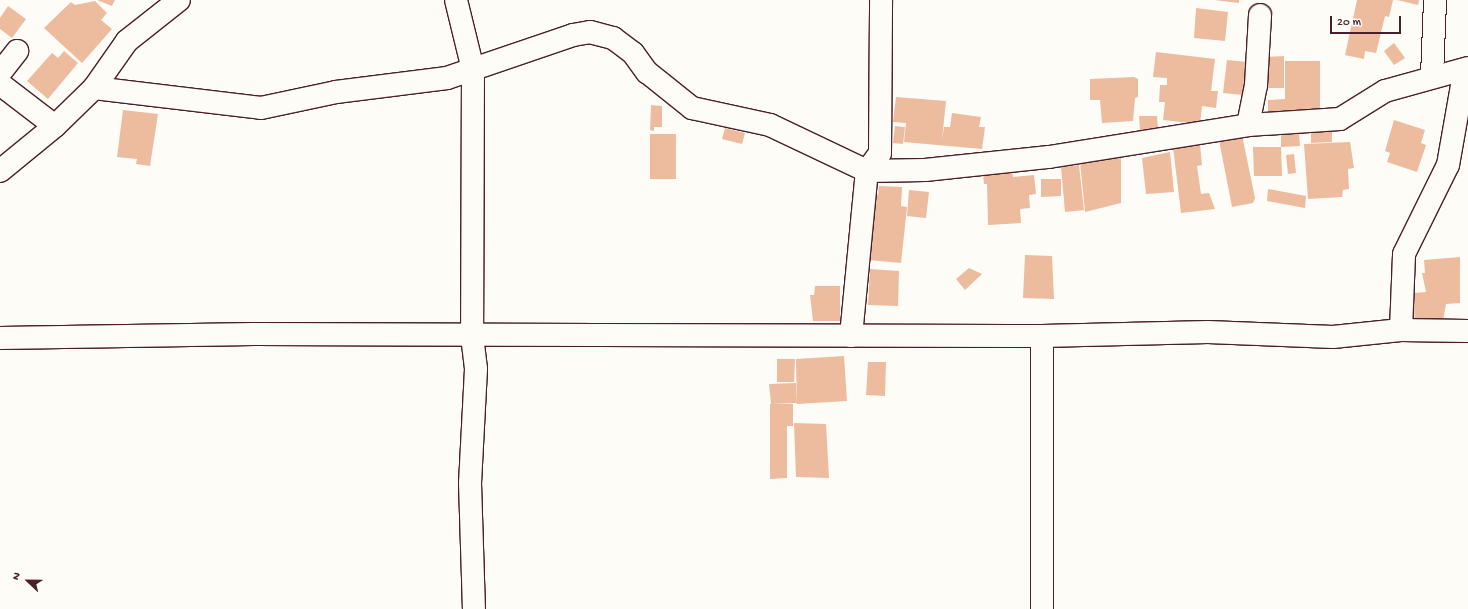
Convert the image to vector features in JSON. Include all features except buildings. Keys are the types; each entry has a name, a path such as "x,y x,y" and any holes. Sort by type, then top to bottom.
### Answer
{"street":[{"path":"0,170 56,126 94,88 127,41 179,0"},
{"path":"456,0 473,70 472,336 476,369 470,483 474,609"},
{"path":"850,336 867,171 880,154 880,0"},
{"path":"1432,76 1435,0"},
{"path":"1248,125 1256,85 1260,15"},
{"path":"94,88 261,108 336,92 447,78 573,34 590,32 613,38 633,53 647,72 692,108 770,125 867,171 925,170 1050,157 1248,125 1340,120 1386,91 1432,76 1467,69 1448,165 1404,254 1401,330"},
{"path":"0,73 17,50"},
{"path":"0,84 56,126"},
{"path":"0,338 254,334 472,336 1042,336 1208,332 1333,337 1401,330 1468,331"},
{"path":"1042,336 1042,609"}]}
